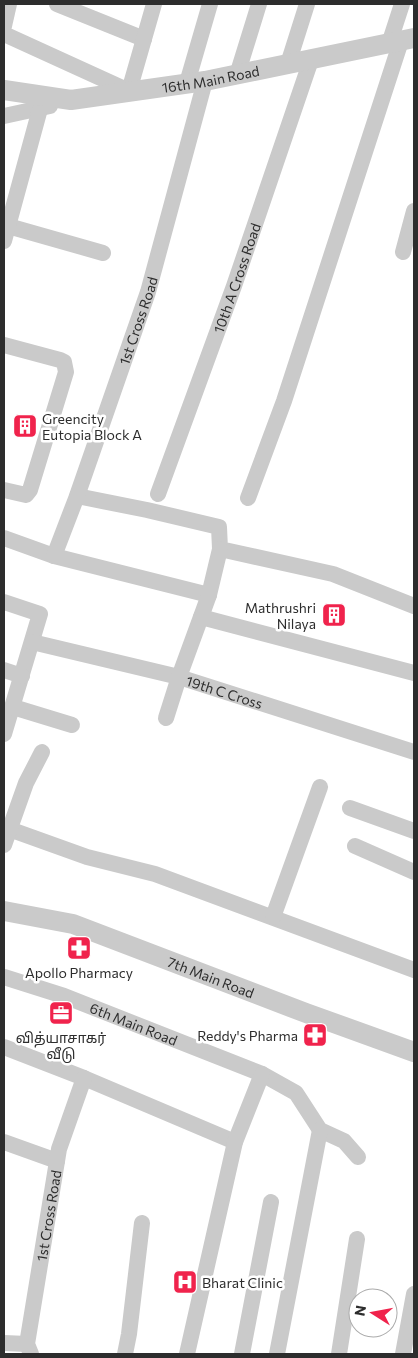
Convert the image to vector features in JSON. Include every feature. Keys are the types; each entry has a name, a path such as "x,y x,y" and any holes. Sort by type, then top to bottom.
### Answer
{"street":[{"path":"4,26 9,4"},
{"path":"57,4 144,39"},
{"path":"4,34 129,91 154,4"},
{"name":"1st Cross Road","path":"54,556 77,496 148,292 196,82 210,4"},
{"path":"237,74 259,4"},
{"path":"288,64 307,4"},
{"path":"248,498 284,401 401,41 402,4"},
{"name":"16th Main Road","path":"4,90 71,100 196,82 401,41"},
{"name":"10th A Cross Road","path":"158,494 234,286 311,60"},
{"path":"4,116 40,109 71,100"},
{"path":"4,242 40,109"},
{"path":"403,252 414,211"},
{"path":"8,226 103,253"},
{"path":"4,345 60,360 66,366 66,372 30,490 26,495 4,490"},
{"path":"77,496 219,527 220,549 209,595 166,718"},
{"path":"4,538 54,556 209,595"},
{"path":"220,549 333,574 414,606"},
{"path":"4,602 40,614 4,734"},
{"path":"201,617 414,673"},
{"name":"19th C Cross","path":"32,642 179,677 414,752"},
{"path":"4,670 22,676"},
{"path":"13,707 72,726"},
{"path":"4,846 10,818 42,752"},
{"path":"273,917 320,787"},
{"path":"350,808 414,831"},
{"path":"10,818 87,857 155,874 414,970"},
{"path":"355,846 414,872"},
{"name":"7th Main Road","path":"4,911 74,924 306,1013 414,1052"},
{"name":"6th Main Road","path":"4,977 64,996 262,1074 296,1092 320,1130"},
{"path":"4,1047 84,1078 235,1142"},
{"path":"187,1354 235,1142 262,1074"},
{"name":"1st Cross Road","path":"29,1349 59,1149 84,1078"},
{"path":"277,1354 320,1130 344,1141 358,1157"},
{"path":"4,1142 57,1161"},
{"path":"242,1354 271,1202"},
{"path":"125,1354 142,1223"},
{"path":"339,1354 357,1239"},
{"path":"403,1354 414,1294"},
{"path":"4,1343 29,1349"}],"place":[{"name":"Greencity Eutopia Block A","path":"25,426"},
{"name":"Mathrushri Nilaya","path":"334,615"},
{"name":"Apollo Pharmacy","path":"79,948"},
{"name":"வித்யாசாகர் வீடு","path":"61,1013"},
{"name":"Reddy's Pharma","path":"315,1035"},
{"name":"Bharat Clinic","path":"185,1282"}]}
